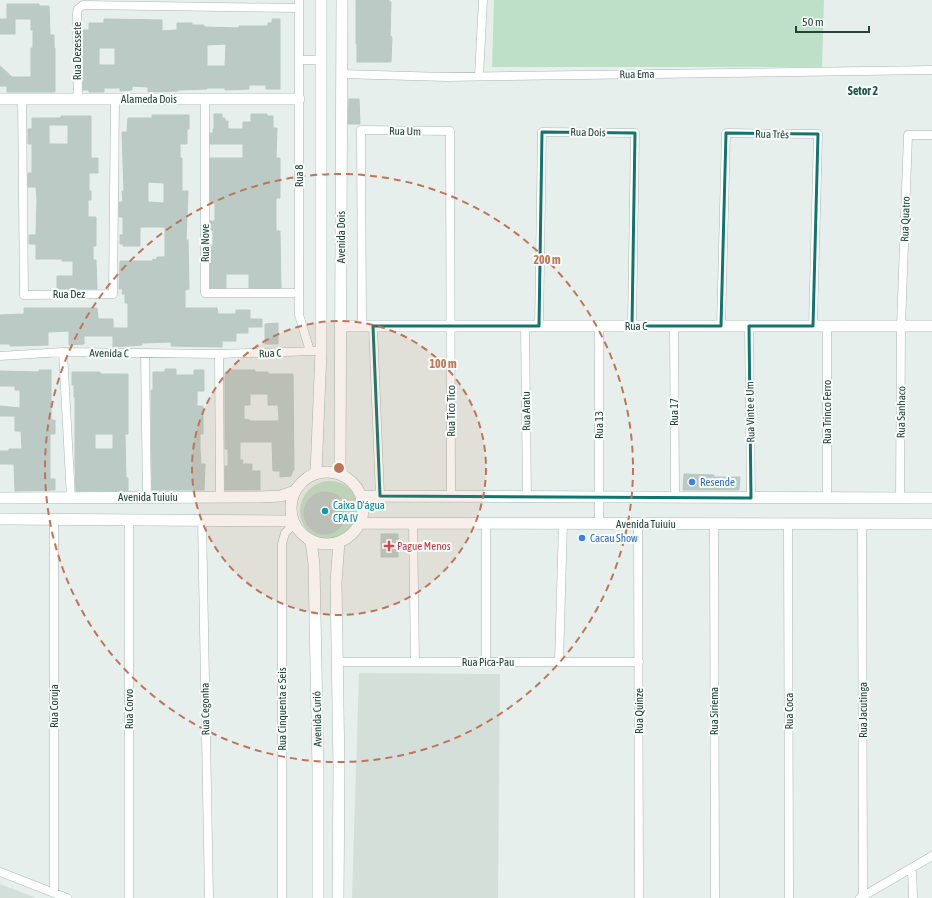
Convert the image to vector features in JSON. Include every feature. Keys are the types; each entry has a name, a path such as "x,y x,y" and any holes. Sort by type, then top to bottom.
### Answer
{"main road":[{"name":"Avenida Dois","path":"316,473 316,351 322,60 321,0"},
{"name":"Avenida Dois","path":"340,474 342,0"},
{"name":"Alameda Dois","path":"0,99 299,98"},
{"name":"Rua C","path":"340,326 932,326"},
{"path":"328,472 340,474 349,479 356,486 361,496 363,514 360,523 351,534 339,542 320,544 311,541 301,534 293,522 290,511 291,500 295,490 304,480 316,473 328,472"},
{"name":"Avenida Tuiuiu","path":"0,498 281,496 295,490"},
{"path":"361,496 932,498"},
{"name":"Avenida Tuiuiu","path":"0,519 293,522"},
{"name":"Avenida Tuiuiu","path":"360,523 932,524"},
{"name":"Avenida Curió","path":"311,541 314,564 315,603 318,769 318,898"},
{"name":"Avenida Curió","path":"338,898 339,769 336,582 339,542"}],"street":[{"path":"479,76 482,0"},
{"name":"Rua 8","path":"299,4 299,316 316,351"},
{"name":"Rua Dezessete","path":"78,99 77,12 83,5 299,4"},
{"path":"300,60 322,60"},
{"name":"Rua Ema","path":"341,74 479,76 932,70"},
{"name":"Rua Dez","path":"22,99 24,294 113,294 115,99"},
{"name":"Rua Nove","path":"205,99 205,293 298,293"},
{"name":"Rua Um","path":"367,326 361,130 450,131 452,326"},
{"name":"Rua Dois","path":"539,326 542,132 635,133 632,326"},
{"name":"Rua Três","path":"720,326 726,133 818,134 813,326"},
{"name":"Rua Quatro","path":"901,326 908,135 932,135"},
{"path":"367,326 380,496"},
{"name":"Rua Tico Tico","path":"451,496 452,326"},
{"name":"Rua Aratu","path":"525,326 527,497"},
{"name":"Rua 13","path":"598,326 599,524"},
{"name":"Rua 17","path":"674,326 675,497"},
{"name":"Rua Vinte e Um","path":"749,326 751,498"},
{"name":"Rua Trinco Ferro","path":"827,326 828,498"},
{"name":"Rua Sanhaco","path":"900,498 901,326"},
{"name":"Rua C","path":"219,354 316,351"},
{"path":"63,352 71,498"},
{"name":"Avenida C","path":"0,356 63,352 219,354"},
{"path":"145,354 147,497"},
{"path":"219,354 220,497"},
{"name":"Rua Coruja","path":"54,519 54,893"},
{"name":"Rua Corvo","path":"129,520 129,898"},
{"name":"Rua Cegonha","path":"202,520 209,898"},
{"name":"Rua Cinquenta e Seis","path":"282,898 282,544 284,533 293,522"},
{"path":"413,523 415,662"},
{"path":"486,523 486,662"},
{"path":"559,662 563,523"},
{"name":"Rua Quinze","path":"638,524 640,898"},
{"name":"Rua Siriema","path":"714,524 714,898"},
{"name":"Rua Coca","path":"788,524 790,898"},
{"name":"Rua Jacutinga","path":"861,897 862,524"},
{"name":"Rua Pica-Pau","path":"338,662 639,662"},
{"path":"861,897 932,856"},
{"path":"912,868 912,898"},
{"path":"0,872 67,898"}],"highlighted area":[{"path":"542,132 635,133 632,326 721,326 726,133 818,134 813,326 749,326 751,498 380,496 373,326 539,326"}],"shaded area":[{"path":"359,673 500,674 498,898 352,898"},
{"path":"0,884 36,898 0,898"}],"green space":[{"path":"494,0 824,0 822,67 492,67"},
{"path":"330,481 347,486 355,494 360,511 355,528 347,536 330,541 313,536 305,528 300,511 305,494 313,486"}],"building":[{"path":"356,0 389,0 389,2 391,2 391,62 357,62"},
{"path":"7,4 39,4 39,6 49,6 50,35 54,35 55,48 55,92 7,92 7,86 0,86 0,66 12,77 31,77 31,48 33,48 33,30 31,30 31,19 15,19 15,34 0,34 0,19 7,19"},
{"path":"104,19 162,20 162,31 177,30 177,23 192,23 192,25 204,25 204,27 239,28 239,26 268,26 268,23 272,23 272,19 280,19 280,89 266,89 266,85 249,85 249,89 225,90 225,88 207,88 148,92 148,87 132,86 132,90 120,91 120,88 104,88 104,92 89,92 89,90 83,90 83,30 89,30 89,23 104,23","holes":["226,44 225,66 207,66 207,45","99,48 115,48 115,65 99,65"]},
{"path":"349,99 359,99 360,124 348,124"},
{"path":"214,114 222,114 222,118 225,118 225,121 228,121 228,129 243,129 243,122 251,122 251,114 267,114 267,116 273,116 273,128 277,128 276,158 280,158 280,198 276,198 276,231 280,231 281,288 249,288 249,274 226,274 226,288 210,288 210,246 213,246 213,230 210,230 210,221 215,221 215,202 210,202 210,158 243,158 243,144 210,144 210,133 213,133 214,129"},
{"path":"152,115 189,115 187,144 180,144 180,158 182,158 182,191 188,191 186,240 188,240 189,289 185,290 185,308 217,308 218,314 236,314 236,310 250,310 250,319 262,319 262,327 248,327 248,333 236,333 236,341 222,341 222,347 171,346 171,342 142,343 142,345 113,347 113,336 84,336 84,344 69,345 69,331 48,332 48,345 10,346 10,344 0,344 0,315 24,314 24,308 97,308 98,319 113,319 113,328 128,328 128,303 125,303 125,294 122,294 123,289 119,289 120,261 152,261 153,259 156,260 157,257 165,257 165,227 140,227 140,246 123,246 123,244 120,244 120,235 123,235 123,217 119,217 119,202 123,202 122,191 124,191 122,132 127,132 128,118 152,118","holes":["148,182 164,183 164,203 148,202"]},
{"path":"61,116 91,116 91,158 98,158 98,173 89,173 89,191 91,191 91,200 88,200 88,217 96,217 96,246 93,246 93,260 96,260 97,289 57,289 57,276 73,276 73,261 62,261 62,259 36,259 36,244 29,244 29,235 36,235 37,200 36,187 28,187 28,173 32,173 32,144 28,144 28,129 32,129 32,118 61,118","holes":["49,125 68,125 68,144 49,144"]},
{"path":"278,323 278,344 265,344 265,324"},
{"path":"165,369 176,369 176,375 194,375 194,370 204,370 204,391 197,391 197,406 203,406 203,434 200,434 200,449 201,464 205,464 204,490 152,490 151,390 153,390 153,372 165,372"},
{"path":"39,370 51,370 51,420 55,420 55,434 50,434 50,479 55,479 55,490 15,491 14,464 0,464 0,451 22,449 21,431 15,431 15,416 0,416 0,406 20,408 20,390 15,390 15,386 0,386 0,371 39,372"},
{"path":"231,370 255,370 255,372 268,372 268,374 293,374 294,470 291,476 280,477 280,471 273,471 272,442 240,442 240,460 243,460 242,464 252,464 252,471 260,471 260,490 225,490 225,466 228,466 228,449 225,449 225,372 231,372","holes":["250,394 268,394 268,405 278,405 279,421 250,421 244,419 244,405 250,405"]},
{"path":"72,372 128,374 128,434 125,434 126,478 128,478 128,491 76,491 75,397 74,385 72,385","holes":["95,434 113,434 113,449 95,449"]},
{"path":"684,474 714,475 714,477 740,477 739,490 683,490"},
{"name":"Caixa D'água CPA IV","path":"321,492 329,492 337,495 343,501 346,513 343,525 337,531 329,534 321,534 313,531 307,525 304,517 304,509 307,501 313,495"},
{"name":"Pague Menos","path":"381,534 398,534 398,557 381,557"}],"place":[{"name":"Resende","path":"692,482"},
{"name":"Caixa D'água CPA IV","path":"325,511"},
{"name":"Cacau Show","path":"582,538"},
{"name":"Pague Menos","path":"389,546"}],"district":[{"name":"Setor 2","path":"863,91"}]}
